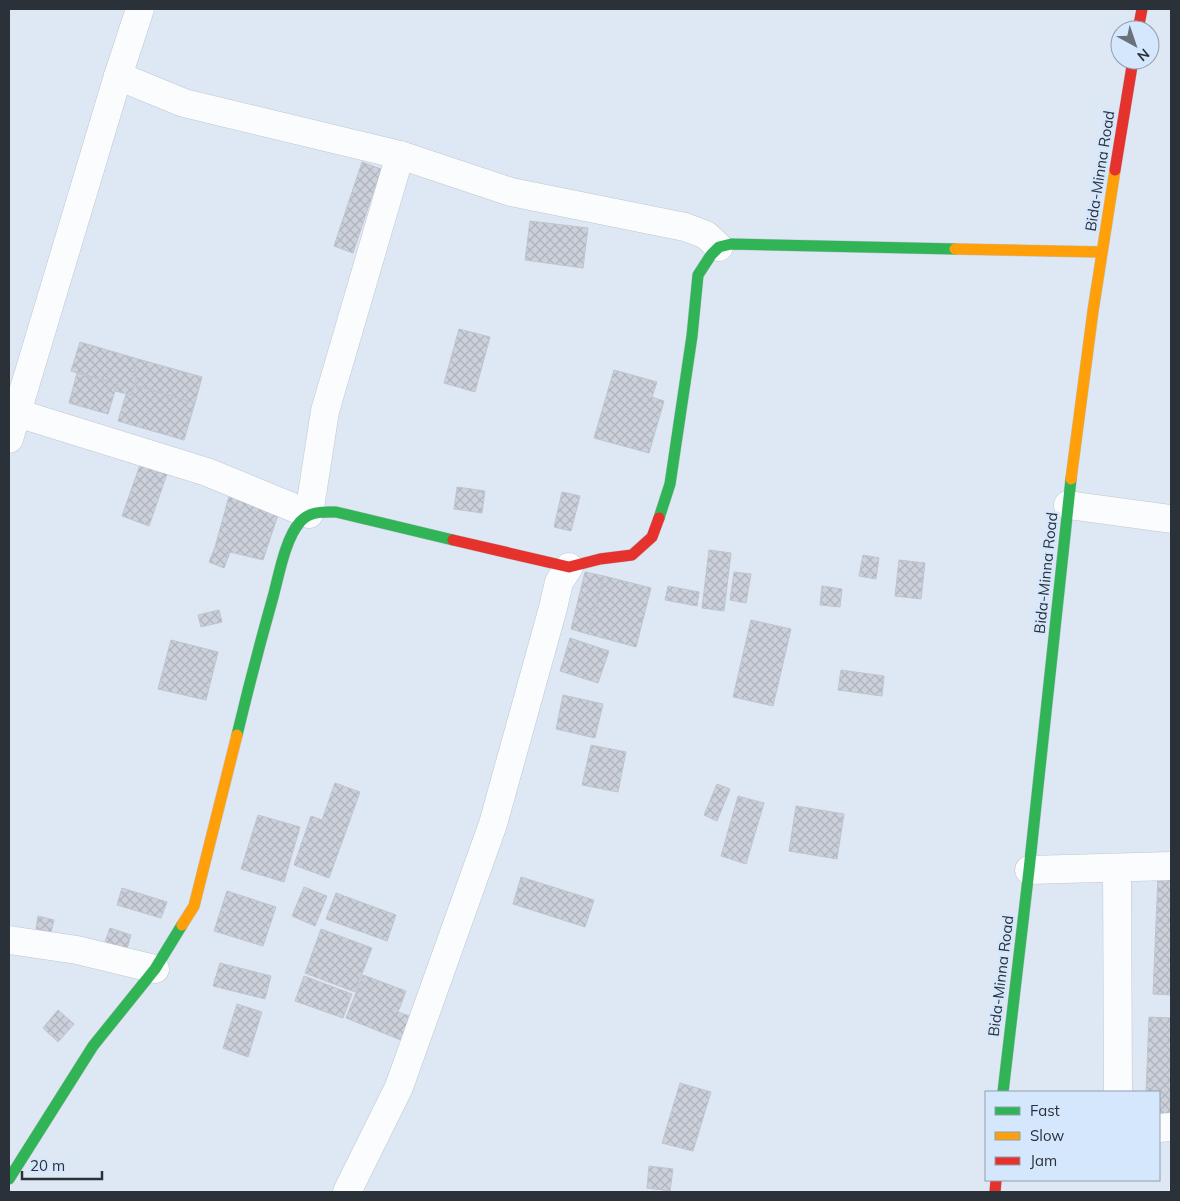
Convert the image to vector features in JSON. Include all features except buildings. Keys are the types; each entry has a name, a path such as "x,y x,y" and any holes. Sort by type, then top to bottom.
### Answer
{"street":[{"path":"9,439 118,76 140,9"},
{"name":"Bida-Minna Road","path":"1003,1091 1068,505 1093,311 1131,70"},
{"path":"118,76 184,103 400,155 511,192 685,227 706,235 719,247"},
{"path":"309,514 325,411 400,155"},
{"path":"9,1179 92,1046 155,969 194,906 252,673 288,542 297,525 309,514 322,511 336,512 569,567 600,558 632,555 652,537 670,484 692,336 698,275 711,255 719,247 731,244 1102,252"},
{"path":"17,413 207,472 309,514"},
{"path":"1068,505 1171,519"},
{"path":"347,1192 399,1087 493,824 553,608 558,582 569,567"},
{"path":"1029,870 1171,866"},
{"path":"1117,868 1118,1091"},
{"path":"9,940 77,950 155,969"}],"traffic: fast":[{"path":"659,518 670,484 692,336 698,275 711,255 719,247 731,244 955,249"},
{"path":"1003,1091 1071,479"},
{"path":"237,735 283,558 290,538 304,518 317,513 336,512 453,540"},
{"path":"9,1179 93,1046 155,969 182,925"}],"traffic: slow":[{"path":"1071,479 1093,311 1115,170"},
{"path":"955,249 1102,252"},
{"path":"182,925 194,906 237,735"}],"traffic: jam":[{"path":"1140,20 1142,9"},
{"path":"1115,170 1131,70"},
{"path":"453,540 569,567 600,559 632,555 652,537 659,518"},
{"path":"995,1192 996,1181"}]}
